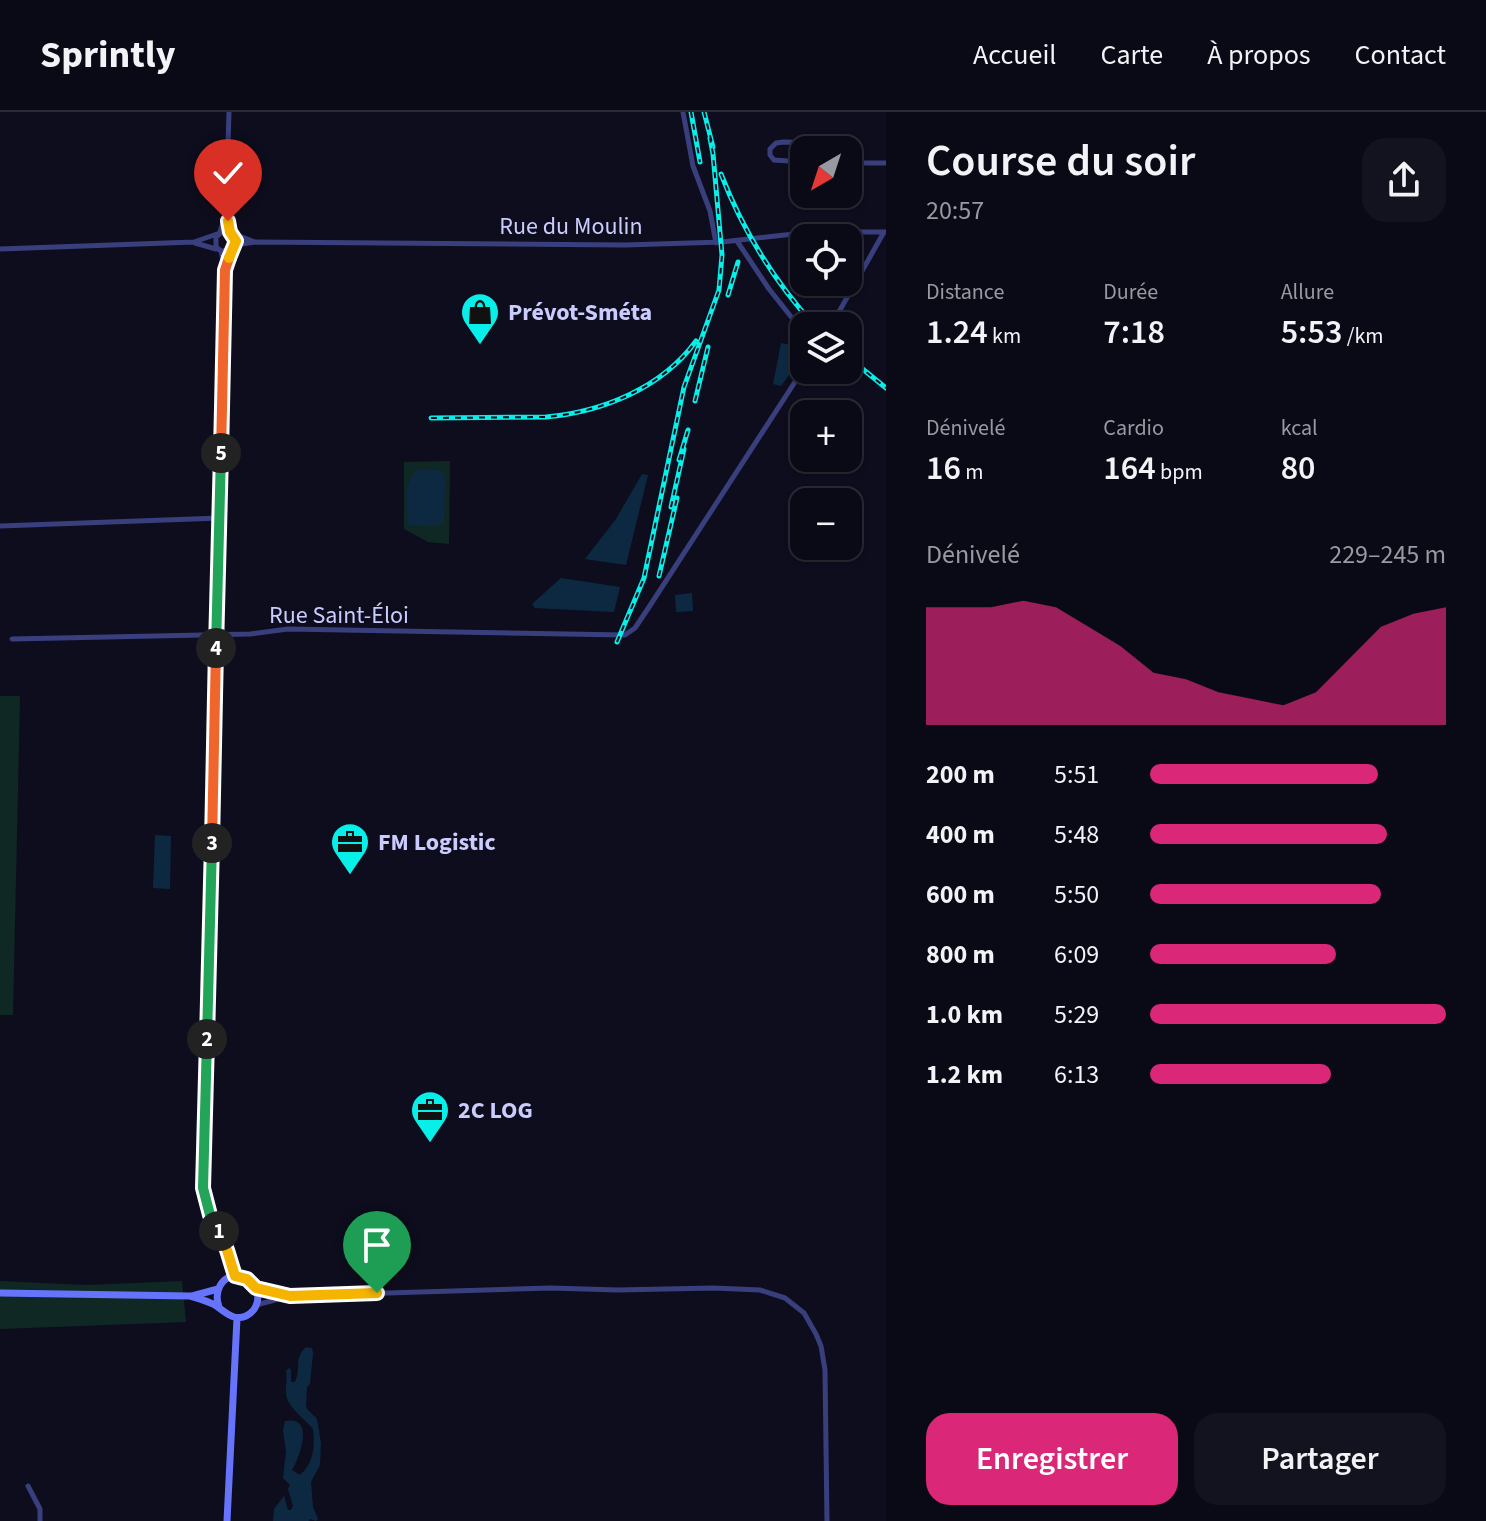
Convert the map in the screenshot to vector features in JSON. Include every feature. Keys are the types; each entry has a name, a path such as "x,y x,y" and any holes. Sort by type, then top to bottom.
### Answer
{"main road":[{"path":"190,1296 237,1318 249,1314 256,1305 256,1288 247,1279 235,1276 225,1280 218,1289 219,1307"},
{"path":"0,1293 190,1296 218,1289"},
{"path":"227,1521 237,1318"}],"street":[{"path":"229,112 226,212 215,240 225,270 203,1188 210,1215 227,1250 235,1276"},
{"path":"683,112 693,166 710,211 716,243"},
{"path":"790,142 776,143 770,149 770,155 774,160 790,161"},
{"path":"862,163 886,163"},
{"path":"225,270 233,248 226,212"},
{"name":"Rue du Moulin","path":"220,250 256,242 716,243 812,232 885,232"},
{"path":"839,312 885,232"},
{"path":"0,249 194,242 219,233"},
{"name":"Rue du Moulin","path":"219,233 232,233 256,242"},
{"path":"737,241 790,315"},
{"path":"194,242 220,250"},
{"name":"Rue Saint-Éloi","path":"12,639 250,634 288,629 620,636 632,631 651,604 794,384"},
{"path":"0,526 220,518"},
{"path":"256,1288 290,1296"},
{"path":"256,1305 290,1296 550,1288 749,1288 777,1294 804,1313 821,1346 825,1370 827,1521"},
{"path":"28,1486 40,1509 40,1521"}],"green space":[{"path":"450,461 449,544 428,542 404,529 404,462"},
{"path":"0,696 20,696 13,1015 0,1015"},
{"path":"0,1281 86,1285 182,1281 186,1322 0,1329"}],"water":[{"path":"781,343 790,345 790,374 781,386 773,384"},
{"path":"418,469 439,470 445,475 444,520 439,526 408,525 408,488"},
{"path":"642,474 648,475 626,565 585,559 616,519"},
{"path":"561,578 620,587 614,612 535,608 532,604"},
{"path":"692,593 693,611 676,612 675,595"},
{"path":"155,835 171,836 170,889 153,888"},
{"path":"306,1347 312,1348 313,1353 306,1405 317,1419 321,1443 320,1465 311,1482 313,1507 318,1519 273,1521 274,1509 284,1496 288,1510 293,1506 288,1489 290,1485 283,1478 285,1421 300,1424 303,1431 301,1448 292,1470 300,1475 312,1454 313,1429 291,1406 286,1392 286,1371 291,1370 291,1382 295,1382 300,1356"}],"railway":[{"path":"691,112 700,162"},
{"path":"704,112 713,147"},
{"path":"617,642 644,578 684,387 719,290 722,255 710,138"},
{"path":"721,174 761,254 803,312"},
{"path":"728,295 738,262"},
{"path":"431,418 546,417 588,410 629,395 648,384 682,358 696,341"},
{"path":"695,401 708,347"},
{"path":"862,368 886,388"},
{"path":"679,460 688,430"},
{"path":"671,507 684,449"},
{"path":"659,576 677,498"}],"place":[{"name":"Prévot-Sméta","path":"480,346"},
{"name":"FM Logistic","path":"350,876"},
{"name":"2C LOG","path":"430,1144"}],"route":[{"path":"228,221 236,241 225,270 203,1188 210,1215 223,1239 235,1276 247,1279 256,1288 290,1296 377,1293"}]}
